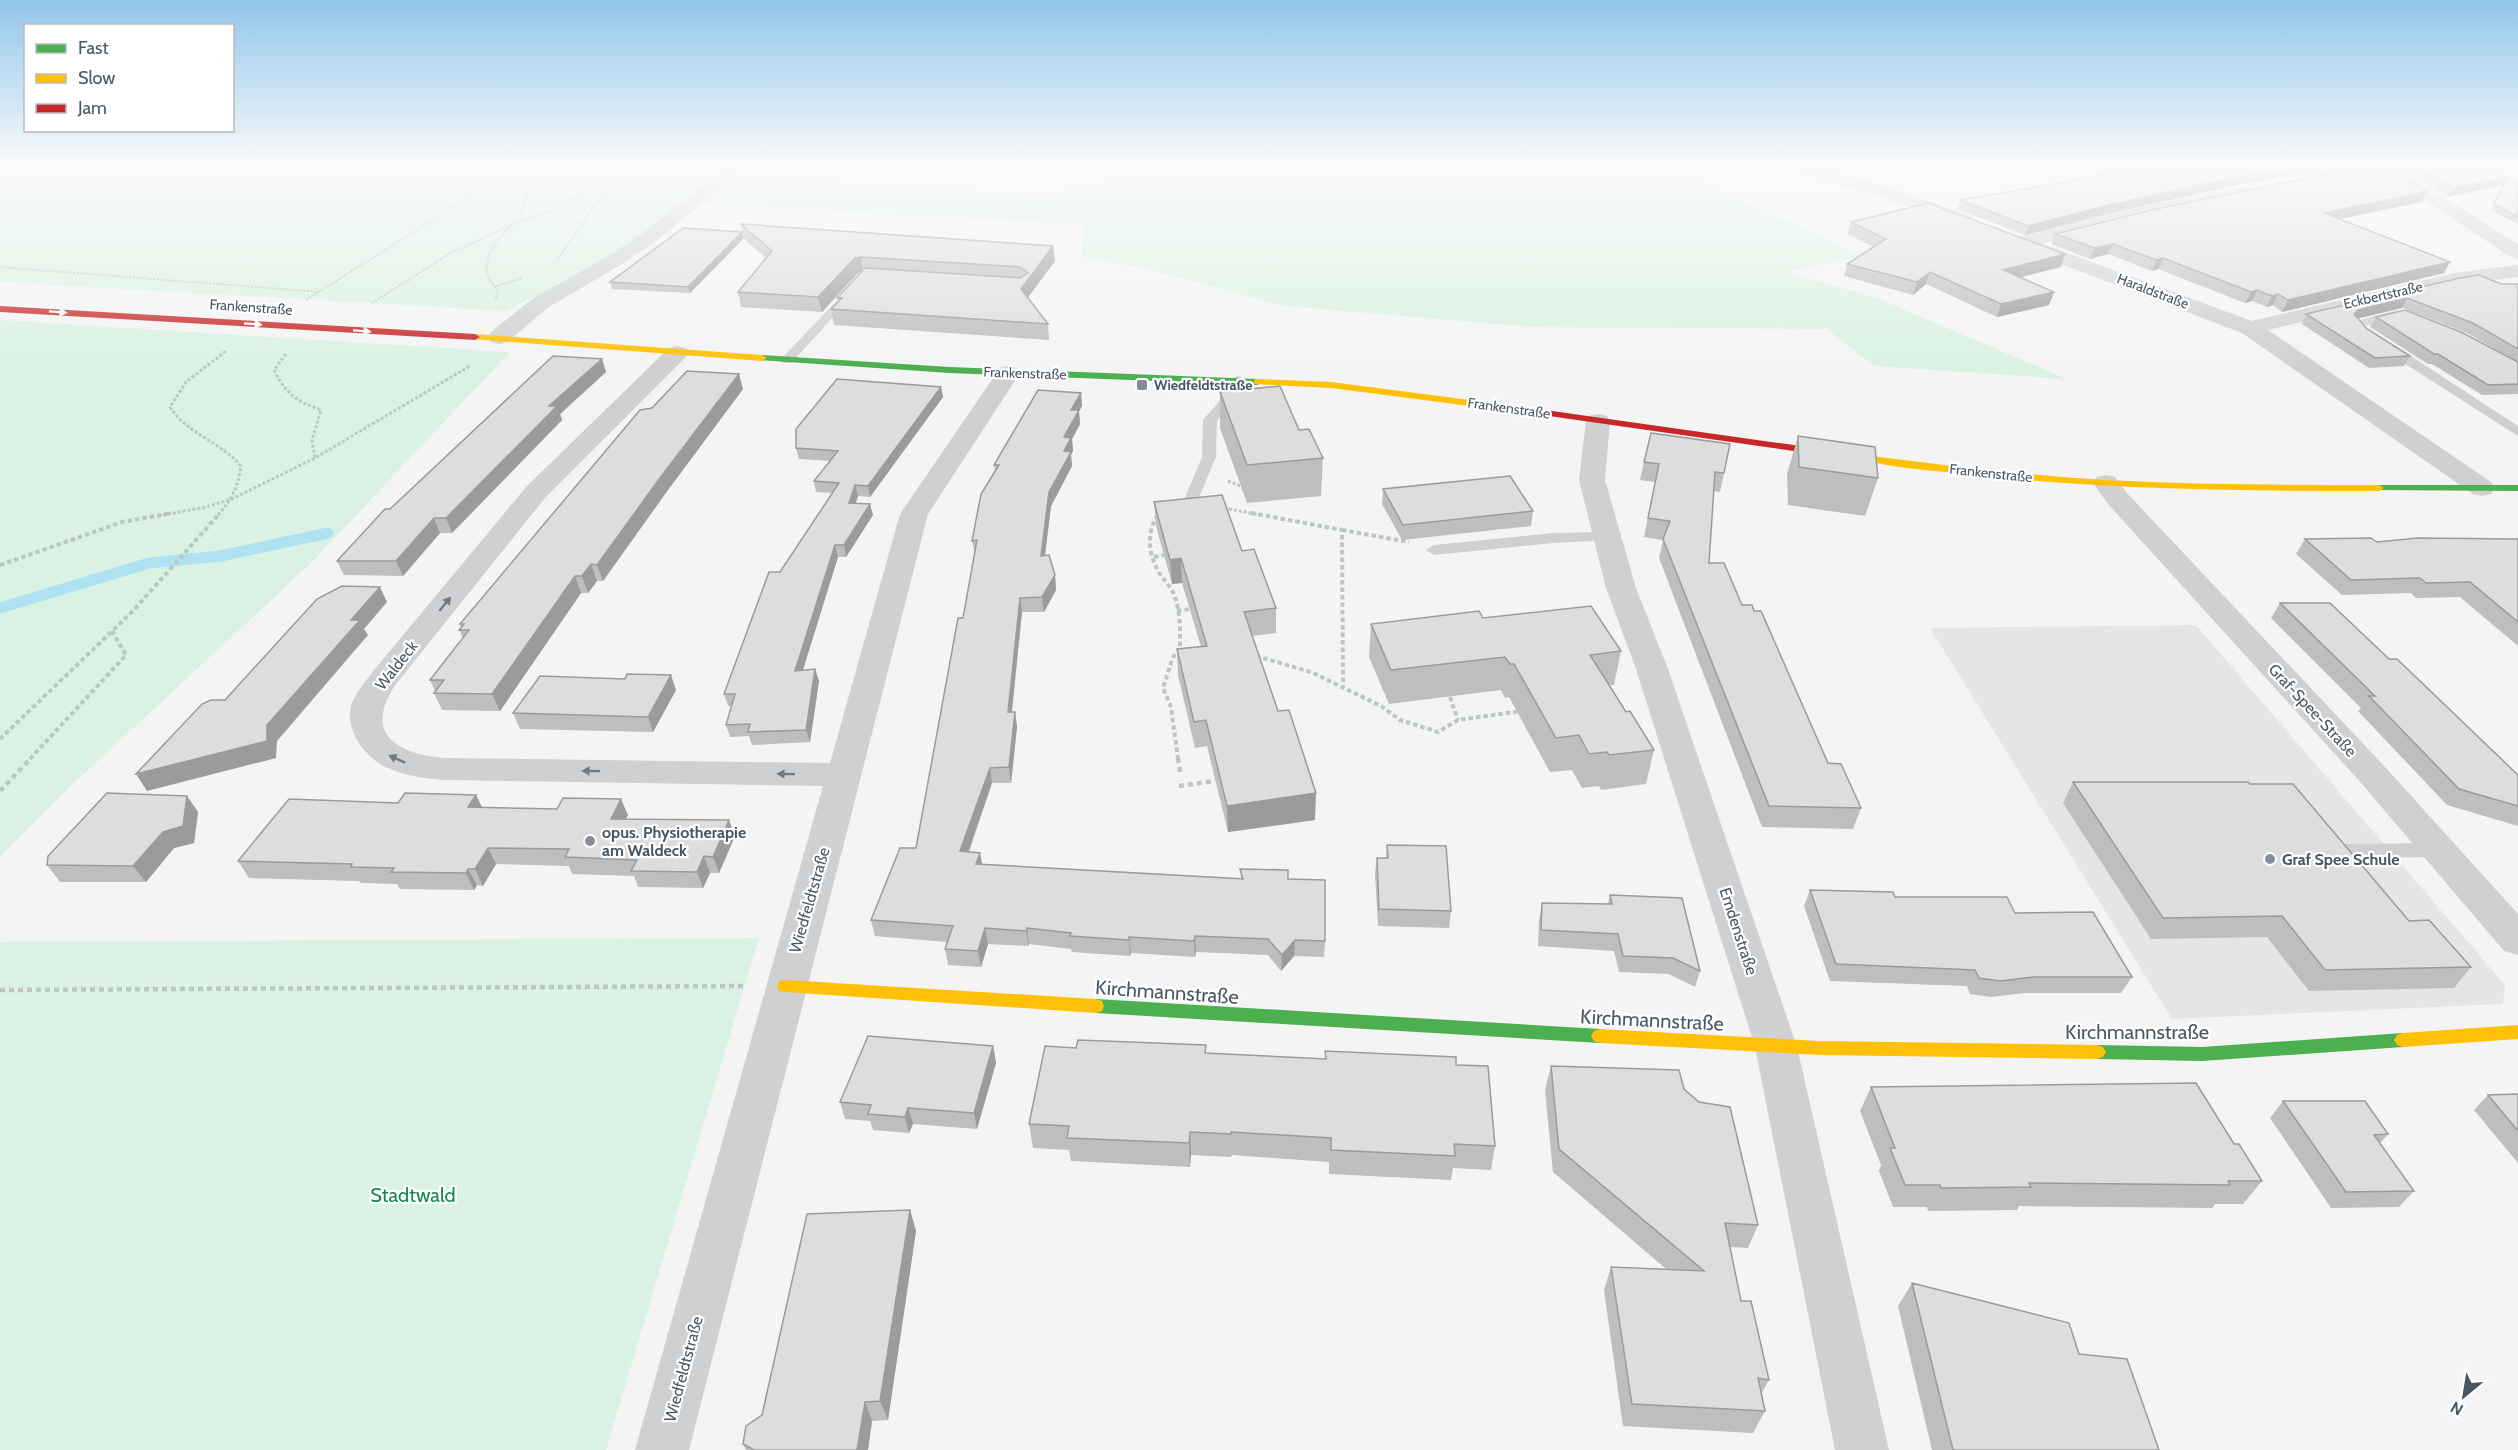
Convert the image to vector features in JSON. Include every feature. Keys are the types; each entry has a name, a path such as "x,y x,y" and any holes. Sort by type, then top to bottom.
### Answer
{"main road":[{"name":"Frankenstraße","path":"0,309 435,336 499,337 678,353 1008,373 1331,385 1944,468 2106,483 2247,488 2518,488"},
{"name":"Frankenstraße","path":"355,315 477,327 499,337"},
{"name":"Kirchmannstraße","path":"785,986 1274,1018 1776,1047 2202,1054 2518,1032"}],"street":[{"path":"499,337 520,316 618,258 655,232"},
{"path":"2024,243 2063,232"},
{"path":"2482,232 2518,253"},
{"name":"Haraldstraße","path":"2002,235 2250,328 2482,488"},
{"name":"Eckbertstraße","path":"2250,328 2454,279 2518,271"},
{"name":"Waldeck","path":"678,353 536,492 385,677 367,706 368,728 372,739 391,757 415,765 446,769 844,775"},
{"name":"Wiedfeldtstraße","path":"662,1450 785,986 914,514 1008,373"},
{"name":"Emdenstraße","path":"1598,421 1592,480 1606,537 1621,588 1652,669 1776,1047 1862,1450"},
{"name":"Graf-Spee-Straße","path":"2106,483 2374,776 2518,940"}],"lane":[{"path":"788,360 856,286"},
{"path":"2411,317 2401,313 2357,325 2367,334 2518,432"},
{"path":"1190,502 1209,457 1210,420 1235,391 1239,380"},
{"path":"1434,550 1553,538 1606,537"},
{"path":"2343,851 2439,850"}],"path":[{"path":"304,301 413,232"},
{"path":"355,315 451,253 497,232"},
{"path":"492,308 498,292 488,277 489,254 505,232"},
{"path":"555,262 576,232"},
{"path":"0,267 320,292"},
{"path":"496,286 528,277"},
{"path":"0,739 133,611 212,525 232,499 239,482 241,466 234,454 177,420 170,407 176,392 188,379 265,325"},
{"path":"315,458 312,440 321,410 298,402 282,389 274,370 288,351 331,329"},
{"path":"0,565 122,522 206,507 232,499 315,458 476,363"},
{"path":"1180,772 1171,707 1162,688 1166,673 1180,650 1177,611 1172,589 1159,572 1148,538 1150,524 1166,507 1190,502 1406,540 1434,550"},
{"path":"1342,530 1342,687"},
{"path":"1154,557 1164,555"},
{"path":"1177,611 1190,609"},
{"path":"0,791 126,655 112,632"},
{"path":"1180,650 1190,650"},
{"path":"1254,656 1290,664 1381,706 1400,720 1438,732 1458,720 1529,710"},
{"path":"1450,697 1458,720"},
{"path":"1179,786 1215,781"},
{"path":"0,990 785,986"}],"shaded area":[{"path":"2196,625 2505,985 2503,1004 2172,1019 1930,628"}],"green space":[{"path":"0,232 653,232 616,258 505,311 0,282"},
{"path":"1083,232 1810,232 1862,256 1787,272 1877,298 2066,379 1874,366 1827,329 1532,327 1284,306 1143,268 1082,257"},
{"path":"0,320 510,352 310,564 73,784 0,857"},
{"name":"Stadtwald","path":"759,938 606,1450 0,1450 0,942"}],"building":[{"path":"678,232 742,232 688,287 610,282"},
{"path":"750,232 850,232 1053,246 1021,289 1048,324 831,309 842,298 837,298 865,268 1020,278 1028,273 1020,267 861,257 855,258 818,297 738,292 772,251"},
{"path":"1871,232 2005,232 2065,254 2003,270 2054,292 2001,304 1930,272 1917,282 1847,264 1886,239"},
{"path":"2064,232 2372,232 2450,262 2288,300 2278,294 2272,296 2257,290 2251,292 2163,258 2157,260 2113,244 2095,248 2055,234"},
{"path":"2479,275 2501,284 2518,284 2518,349 2473,323 2407,298 2358,310 2354,314 2367,329 2410,356 2375,358 2306,314 2460,278"},
{"path":"2405,310 2463,333 2518,362 2518,384 2488,385 2376,317"},
{"path":"553,356 602,359 549,406 557,406 446,518 434,518 396,561 337,561 385,509 390,509"},
{"path":"687,371 739,374 597,565 591,564 582,576 575,576 492,694 434,693 444,680 430,680 469,630 459,630 464,624 460,624 640,410 652,408"},
{"path":"837,379 941,387 868,486 855,485 849,503 870,504 844,545 835,545 795,671 815,669 806,730 748,732 750,724 726,725 735,694 724,694 769,572 780,572 839,483 814,481 838,451 796,448 796,429"},
{"path":"1280,386 1299,430 1309,429 1323,458 1247,465 1220,392"},
{"path":"1038,390 1081,393 1071,410 1079,410 1064,437 1071,438 1064,451 1071,452 1049,492 1041,556 1049,555 1055,575 1042,597 1020,598 1008,712 1015,712 1009,767 990,768 960,851 980,853 976,864 1243,879 1240,869 1288,870 1288,879 1325,880 1325,941 1295,940 1282,955 1268,939 1195,936 1194,941 1129,937 1129,940 1070,936 1071,933 1027,928 1026,931 985,928 978,951 945,949 953,926 871,920 900,848 916,848 958,618 963,618 977,540 972,541 981,494 999,465 994,465"},
{"path":"1651,433 1730,444 1724,473 1715,472 1709,563 1724,563 1742,605 1752,605 1754,611 1761,611 1828,763 1841,764 1861,808 1769,806 1663,539 1670,521 1648,518 1659,464 1644,462"},
{"path":"1798,436 1875,447 1878,478 1799,467"},
{"path":"1510,476 1533,511 1403,525 1383,489"},
{"path":"1222,495 1242,551 1254,549 1276,608 1244,612 1278,711 1289,710 1316,793 1227,806 1206,720 1194,722 1177,649 1207,646 1181,558 1170,560 1154,502"},
{"path":"2371,538 2377,542 2418,538 2518,539 2518,622 2470,582 2426,583 2420,578 2351,580 2305,539"},
{"path":"342,586 380,587 351,620 360,620 267,725 267,741 136,774 202,704 211,700 225,700 317,599"},
{"path":"2280,603 2330,603 2389,659 2397,659 2518,775 2518,806 2459,789 2369,696 2375,696"},
{"path":"1591,606 1621,651 1590,655 1626,712 1630,711 1654,750 1609,755 1607,752 1589,754 1579,735 1556,738 1514,664 1510,664 1505,657 1391,670 1371,624 1479,611 1483,618"},
{"path":"627,674 671,675 648,717 513,713 540,676 625,679"},
{"path":"2073,782 2293,784 2409,921 2429,920 2471,967 2325,970 2282,916 2163,918"},
{"path":"107,793 187,796 183,826 163,832 133,866 47,865 48,856"},
{"path":"405,793 476,795 468,807 557,809 563,798 621,799 611,819 729,820 713,857 704,856 697,872 631,871 637,860 565,857 569,849 488,848 475,869 468,869 466,873 391,872 394,868 351,867 352,864 238,861 289,799 398,803"},
{"path":"1387,845 1446,846 1451,911 1379,909 1377,858 1388,858"},
{"path":"1810,890 1893,892 1895,897 2007,897 2015,913 2093,912 2132,977 2033,977 2000,981 1979,978 1975,970 1836,964"},
{"path":"1610,895 1682,898 1700,971 1673,958 1623,956 1618,934 1541,930 1542,903 1612,904"},
{"path":"868,1036 993,1046 974,1113 908,1108 905,1117 868,1114 871,1105 840,1102"},
{"path":"1078,1040 1206,1045 1205,1053 1326,1059 1325,1051 1456,1057 1456,1065 1488,1066 1495,1146 1454,1144 1455,1156 1331,1150 1331,1138 1231,1132 1231,1134 1190,1132 1189,1143 1067,1138 1069,1126 1029,1124 1045,1046 1076,1048"},
{"path":"1551,1066 1679,1070 1684,1089 1699,1102 1730,1107 1758,1225 1725,1223 1741,1301 1751,1301 1769,1380 1758,1378 1765,1411 1632,1404 1611,1267 1704,1271 1559,1149"},
{"path":"2196,1083 2234,1144 2239,1144 2262,1181 2228,1181 2230,1185 2029,1183 2031,1187 1941,1188 1940,1185 1905,1185 1890,1148 1895,1148 1871,1087"},
{"path":"2518,1094 2518,1131 2488,1095"},
{"path":"2283,1101 2365,1101 2388,1134 2374,1135 2414,1191 2346,1192"},
{"path":"910,1210 880,1401 865,1402 857,1450 754,1450 743,1444 746,1426 762,1415 807,1214"},
{"path":"1912,1283 2069,1323 2079,1354 2127,1359 2159,1450 1953,1450"}],"waterway":[{"path":"0,608 149,563 221,556 328,533"}],"traffic: fast":[{"path":"762,358 950,370 1257,382"},
{"path":"2379,488 2518,488"},
{"path":"1096,1006 1600,1036"},
{"path":"2097,1052 2202,1054 2403,1040"}],"traffic: slow":[{"path":"475,337 762,358"},
{"path":"1257,382 1331,385 1531,411"},
{"path":"1871,459 1988,473 2106,483 2208,487 2379,488"},
{"path":"785,986 1096,1006"},
{"path":"2403,1040 2518,1032"},
{"path":"1600,1036 1819,1048 2097,1052"}],"traffic: jam":[{"path":"0,309 475,337"},
{"path":"1531,411 1871,459"}],"place":[{"name":"Wiedfeldtstraße","path":"1142,385"},
{"name":"opus. Physiotherapie am Waldeck","path":"590,841"},
{"name":"Graf Spee Schule","path":"2270,859"}]}
